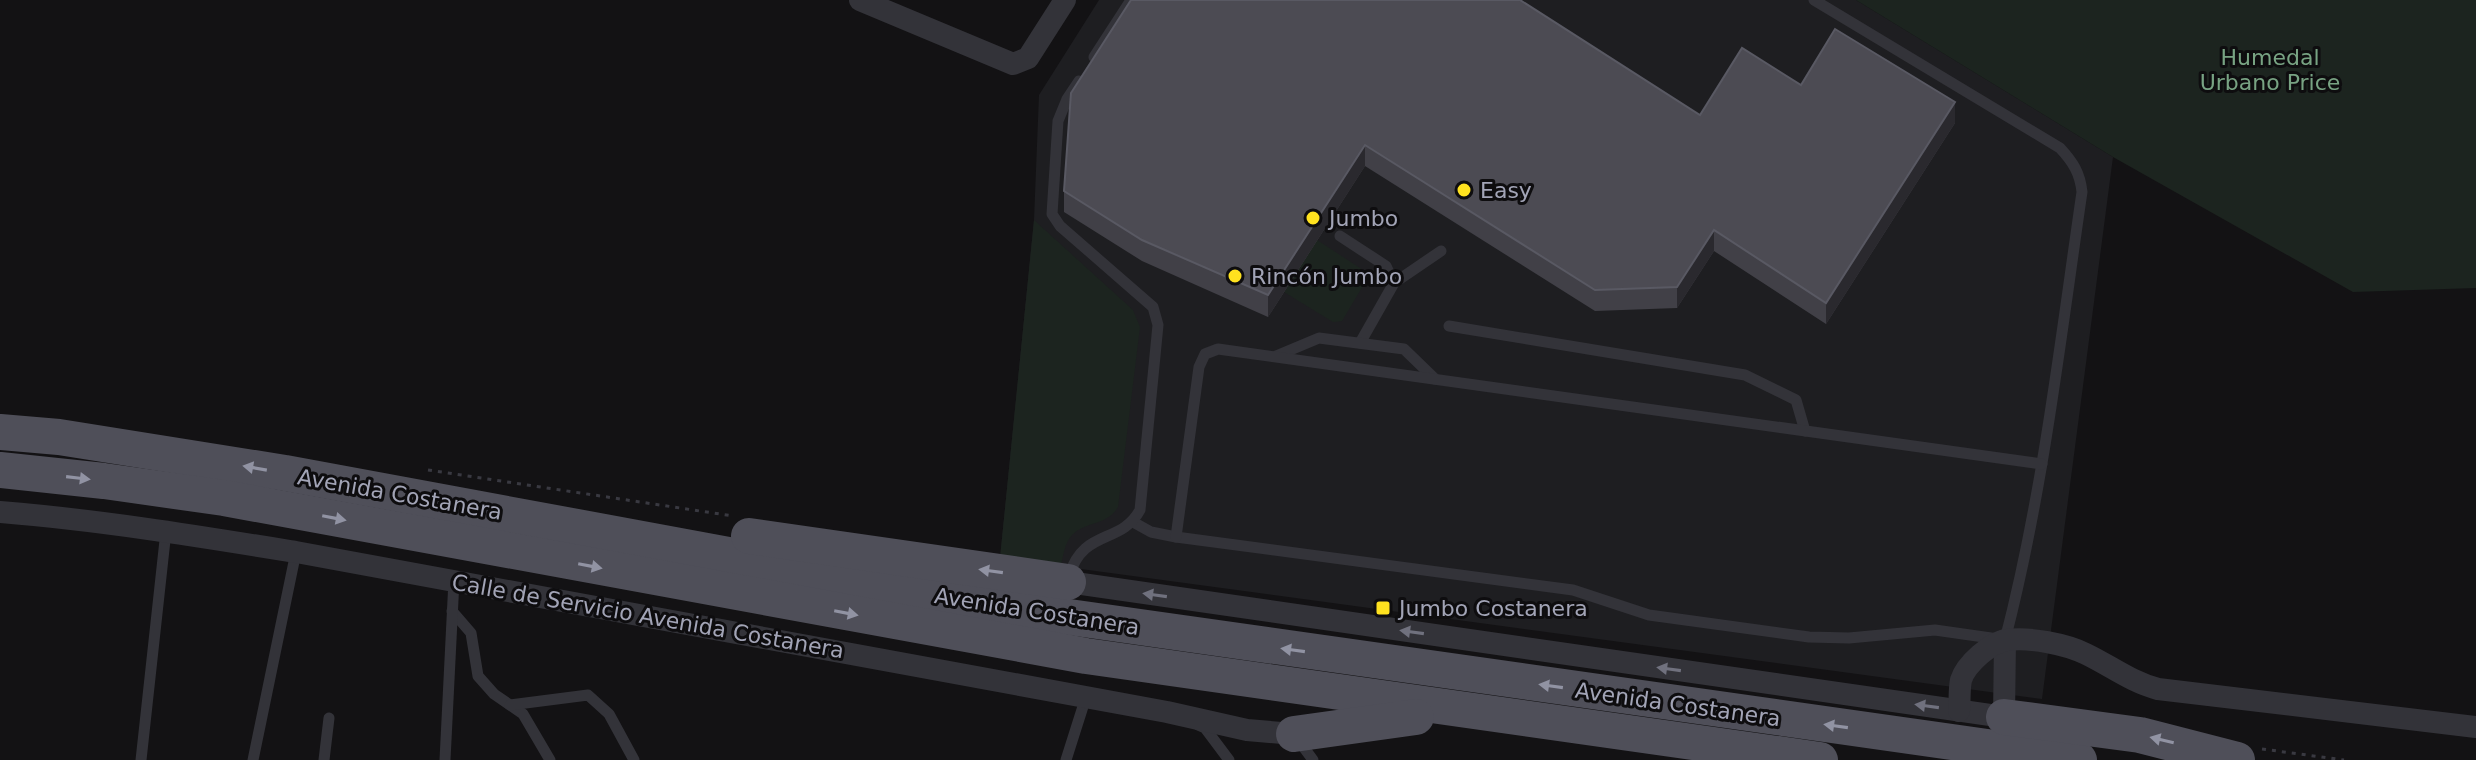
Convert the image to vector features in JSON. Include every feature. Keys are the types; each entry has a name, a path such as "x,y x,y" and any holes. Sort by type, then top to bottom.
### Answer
{"main road":[{"name":"Avenida Costanera","path":"0,432 59,437 191,457 939,596 1149,630 2079,760"},
{"name":"Avenida Costanera","path":"0,470 224,498 996,641 1820,760"},
{"path":"519,516 599,520 727,533 1068,582"},
{"path":"1304,747 1396,719 1485,714"},
{"path":"2004,717 2140,735 2237,760"}],"street":[{"path":"860,0 1013,64 1028,58 1065,0"},
{"name":"Calle de Servicio Avenida Costanera","path":"0,512 166,531 454,580 1167,712 1304,747"},
{"path":"1068,582 2004,717 2005,640"},
{"path":"1959,711 1961,678 1980,655 2005,640 2070,647 2136,683 2158,689 2476,727"}],"lane":[{"path":"1091,62 1131,0"},
{"path":"1133,522 1151,532 1176,537 1573,590 1649,615 1809,637 1849,638 1935,630 2005,640 2029,546 2082,192 2080,176 2073,162 2060,148 1814,0"},
{"path":"1068,582 1074,559 1083,549 1133,522 1140,510 1158,325 1153,307 1060,226 1052,214 1058,121 1067,99 1083,75"},
{"path":"1340,236 1386,266 1394,283"},
{"path":"1360,343 1394,283 1441,251"},
{"path":"1449,326 1745,375 1796,400 1805,431"},
{"path":"1275,357 1319,338 1404,349 1436,379"},
{"path":"1176,537 1199,367 1205,354 1218,349 2042,464"},
{"path":"141,760 166,531"},
{"path":"253,760 296,552"},
{"path":"445,760 454,580"},
{"path":"452,611 471,633 478,676 494,694 523,714 550,760"},
{"path":"510,705 588,695 609,714 634,760"},
{"path":"1066,760 1086,697"},
{"path":"1167,712 1205,728 1229,760"},
{"path":"324,760 329,718"}],"shaded area":[{"path":"1099,0 1856,0 2113,157 2042,699 1000,558 1034,220 1039,95"}],"green space":[{"name":"Humedal Urbano Price","path":"1856,0 2476,0 2476,288 2353,292 2113,157"},
{"path":"1034,220 1133,310 1140,327 1118,507 1102,521 1072,535 1061,566 1000,558"},
{"path":"1317,240 1363,270 1364,284 1342,321 1333,322 1284,292"}],"building":[{"path":"1131,0 1520,0 1700,115 1742,48 1801,85 1835,29 1955,102 1826,303 1714,230 1677,287 1595,290 1365,145 1268,295 1142,240 1064,191 1071,93"}],"place":[{"name":"Easy","path":"1464,190"},
{"name":"Jumbo","path":"1313,218"},
{"name":"Rincón Jumbo","path":"1235,276"},
{"name":"Jumbo Costanera","path":"1383,608"}]}
